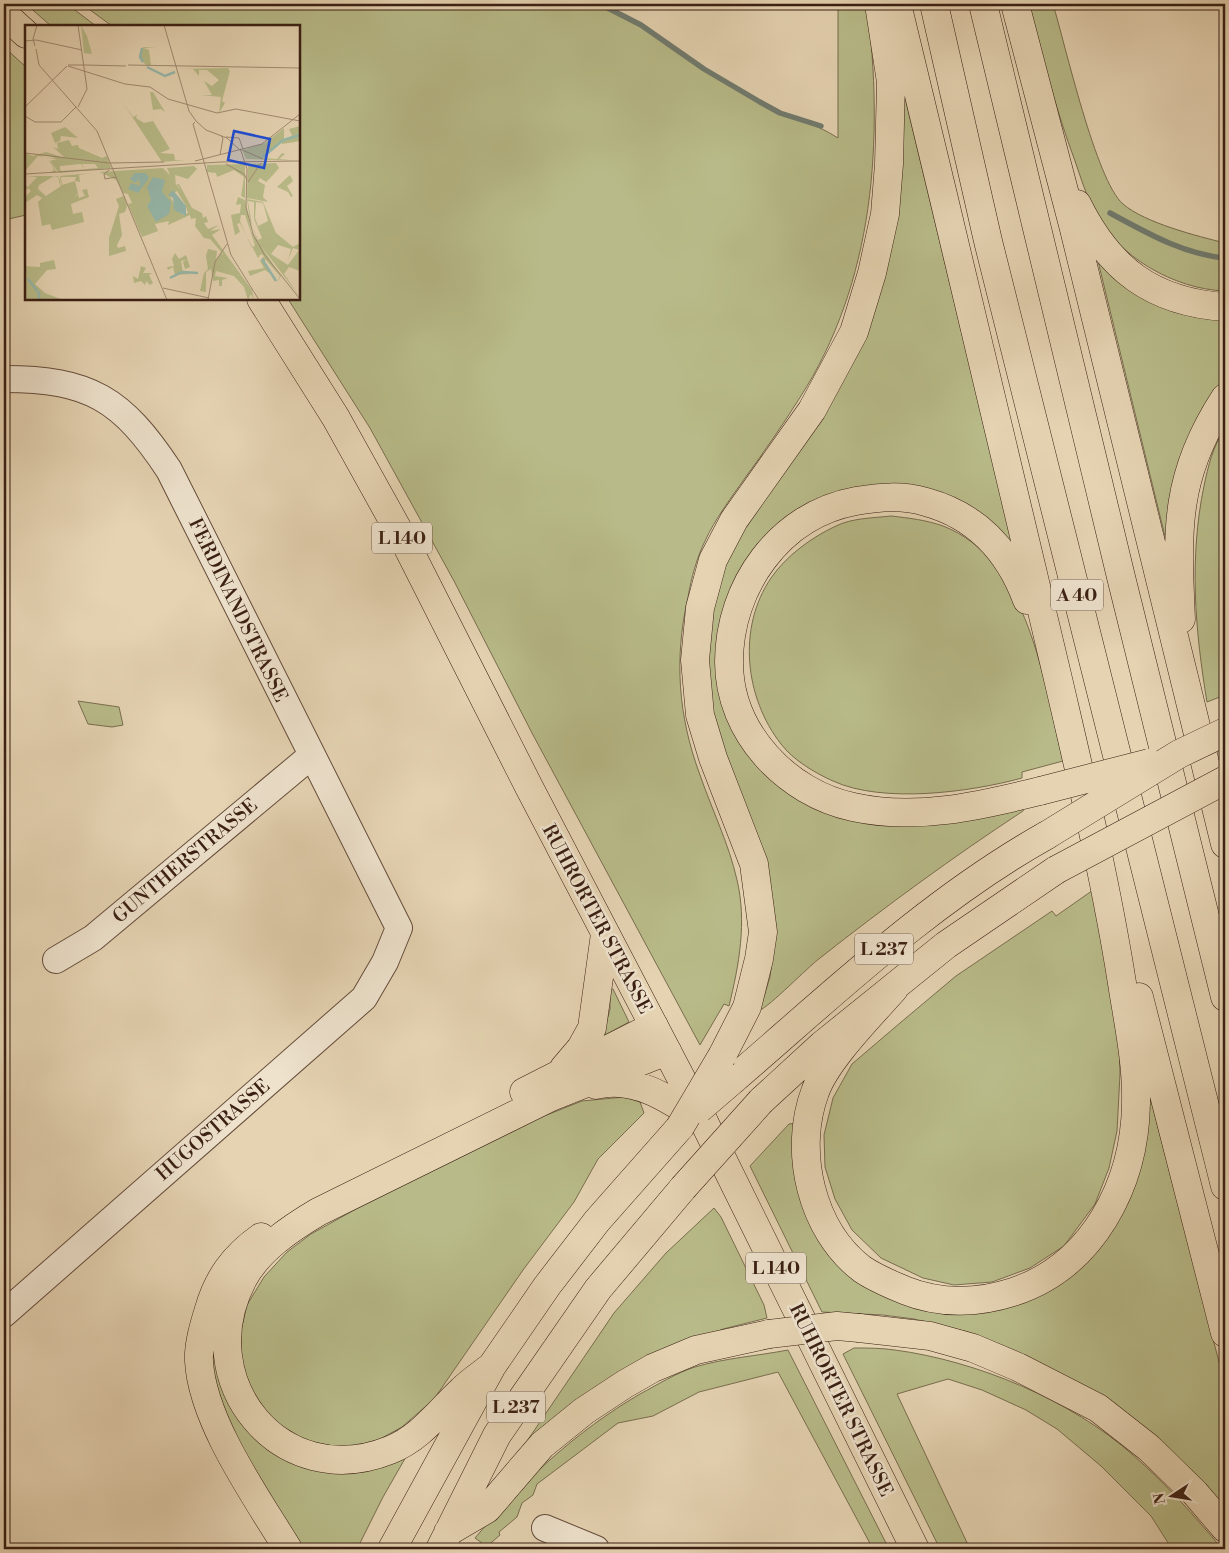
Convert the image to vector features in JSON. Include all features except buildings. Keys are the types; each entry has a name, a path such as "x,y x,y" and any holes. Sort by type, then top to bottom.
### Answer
{"main road":[{"path":"555,1085 620,1083 645,1088 663,1096 692,1124 728,1067 748,1007 763,932 754,864 713,758 700,715 695,660 700,608 713,560 734,520 812,410 854,332 872,273 885,214 891,82 879,4"},
{"path":"894,989 840,1053 816,1089 806,1126 806,1165 814,1201 831,1235 860,1268 888,1284 924,1298 960,1302 995,1298 1022,1289 1052,1274 1075,1257 1101,1225 1118,1192 1128,1162 1136,1105 1133,1053 1107,893 1063,700 897,4"},
{"name":"A 40","path":"934,4 988,241 1225,1186"},
{"name":"A 40","path":"983,4 1120,577 1225,996"},
{"path":"1015,4 1057,162 1225,844"},
{"path":"4,14 25,33"},
{"path":"1057,162 1098,242 1137,279 1175,298 1200,305 1225,307"},
{"name":"RUHRORTER STRASSE","path":"262,300 336,418 406,544 605,934 667,1051 692,1124 914,1549"},
{"path":"1182,671 1178,542 1182,499 1191,463 1206,428 1225,398"},
{"path":"1063,700 1016,572 994,543 968,519 944,507 914,499 884,496 841,504 810,516 780,539 757,566 737,606 729,663 733,691 744,724 764,755 792,782 825,799 853,808 893,812 941,812 988,804 1179,754"},
{"name":"L 237","path":"728,1067 905,931 1022,849 1179,754 1225,732"},
{"name":"L 237","path":"444,1541 502,1427 598,1289 761,1100 822,1045 894,989 946,945 1056,870 1225,780"},
{"path":"1107,893 1143,1008 1225,1333"},
{"path":"555,1085 582,1048 592,1028 605,934"},
{"path":"492,1366 462,1390 419,1433 391,1450 364,1457 331,1460 301,1452 271,1437 248,1413 232,1383 226,1354 228,1320 243,1279 263,1254 292,1228 318,1212 555,1085 654,1026"},
{"path":"288,1549 229,1450 206,1398 199,1361 204,1323 214,1291 228,1266 253,1242 288,1217 555,1085 667,1051"},
{"name":"L 237","path":"392,1549 492,1366 547,1286 598,1221 662,1147 692,1124"},
{"path":"444,1541 487,1508 542,1445 584,1412 625,1384 653,1368 696,1350 769,1334 836,1326 930,1336 973,1348 1018,1366 1098,1408 1149,1448 1195,1492 1225,1528"}],"street":[{"name":"FERDINANDSTRASSE","path":"4,379 52,381 88,391 119,408 148,437 169,470 399,928"},
{"name":"GUNTHERSTRASSE","path":"56,960 93,938 311,756"},
{"name":"HUGOSTRASSE","path":"4,1314 364,998 385,962 399,928"},
{"path":"545,1528 596,1549"}],"green space":[{"path":"26,4 67,4 95,25 50,25"},
{"path":"82,4 600,4 627,18 710,73 759,102 829,132 838,138 838,4 867,4 874,106 873,157 868,208 858,258 844,307 824,354 799,399 709,533 695,568 684,620 681,642 680,687 687,731 700,775 734,867 740,896 742,928 739,959 729,1006 724,1004 700,1045 532,733 454,581 370,428 289,300 300,300 300,25 111,25"},
{"path":"1029,4 1053,4 1092,141 1102,169 1113,190 1123,204 1144,217 1200,237 1225,243 1225,291 1206,289 1167,277 1133,256 1117,243 1104,228 1088,199 1068,142"},
{"path":"4,47 25,66 25,215 4,220"},
{"path":"898,69 1014,549 940,499 789,522 721,667 810,801 1024,807 1023,811 945,864 845,939 760,1010 770,977 772,962 712,722 703,650 723,557 846,364"},
{"path":"1096,253 1225,313 1225,386 1171,561"},
{"path":"1225,429 1225,695 1207,702 1199,648 1195,594 1196,540 1207,471 1214,449"},
{"path":"891,516 911,518 943,526 972,542 995,566 1014,595 1028,627 1048,696 1063,761 1022,772 1022,778 978,788 901,794 853,788 833,781 805,766 781,744 759,706 753,684 750,640 753,619 760,598 771,578 784,562 818,536 849,521"},
{"path":"78,701 119,707 123,725 112,727 88,724"},
{"path":"1096,888 1118,1009 1120,1074 1117,1131 1109,1168 1095,1204 1064,1246 1030,1268 992,1282 954,1285 923,1278 881,1258 852,1230 835,1199 825,1167 824,1135 833,1098 852,1064 956,976 1052,911 1056,916"},
{"path":"610,989 613,989 629,1022 603,1036 610,1009"},
{"path":"1146,1081 1225,1385 1225,1517 1012,1351 968,1332 914,1319 883,1315 822,1312 750,1166 789,1124 798,1123 804,1203 912,1301 1074,1268"},
{"path":"624,1097 640,1102 644,1113 598,1159 574,1202 523,1270 434,1399 402,1427 371,1444 339,1448 305,1440 276,1422 259,1403 246,1380 241,1359 241,1331 247,1305 264,1277 287,1252 311,1234 356,1209 534,1120 582,1101"},
{"path":"714,1208 721,1217 764,1305 767,1318 723,1329 685,1345 523,1447 614,1313 666,1253"},
{"path":"237,1276 229,1397 355,1470 375,1468 407,1455 357,1549 296,1549 256,1486 204,1367"},
{"path":"854,1348 895,1350 958,1363 1021,1386 1052,1401 1108,1435 1133,1455 1179,1500 1222,1549 1172,1549 1151,1516 1101,1466 1057,1429 1026,1410 982,1390 948,1379 897,1394 970,1549 940,1549 843,1354"},
{"path":"788,1350 889,1549 873,1549 778,1372 699,1392 653,1416 618,1423 537,1484 533,1495 522,1503 517,1517 499,1532 500,1535 484,1549 479,1549 482,1543 475,1538 531,1477 572,1441 616,1409 667,1379 695,1367 729,1359"}],"waterway":[{"path":"600,4 641,25 704,69 760,102 780,113 821,126"},
{"path":"1110,213 1166,242 1195,252 1225,258"}]}
